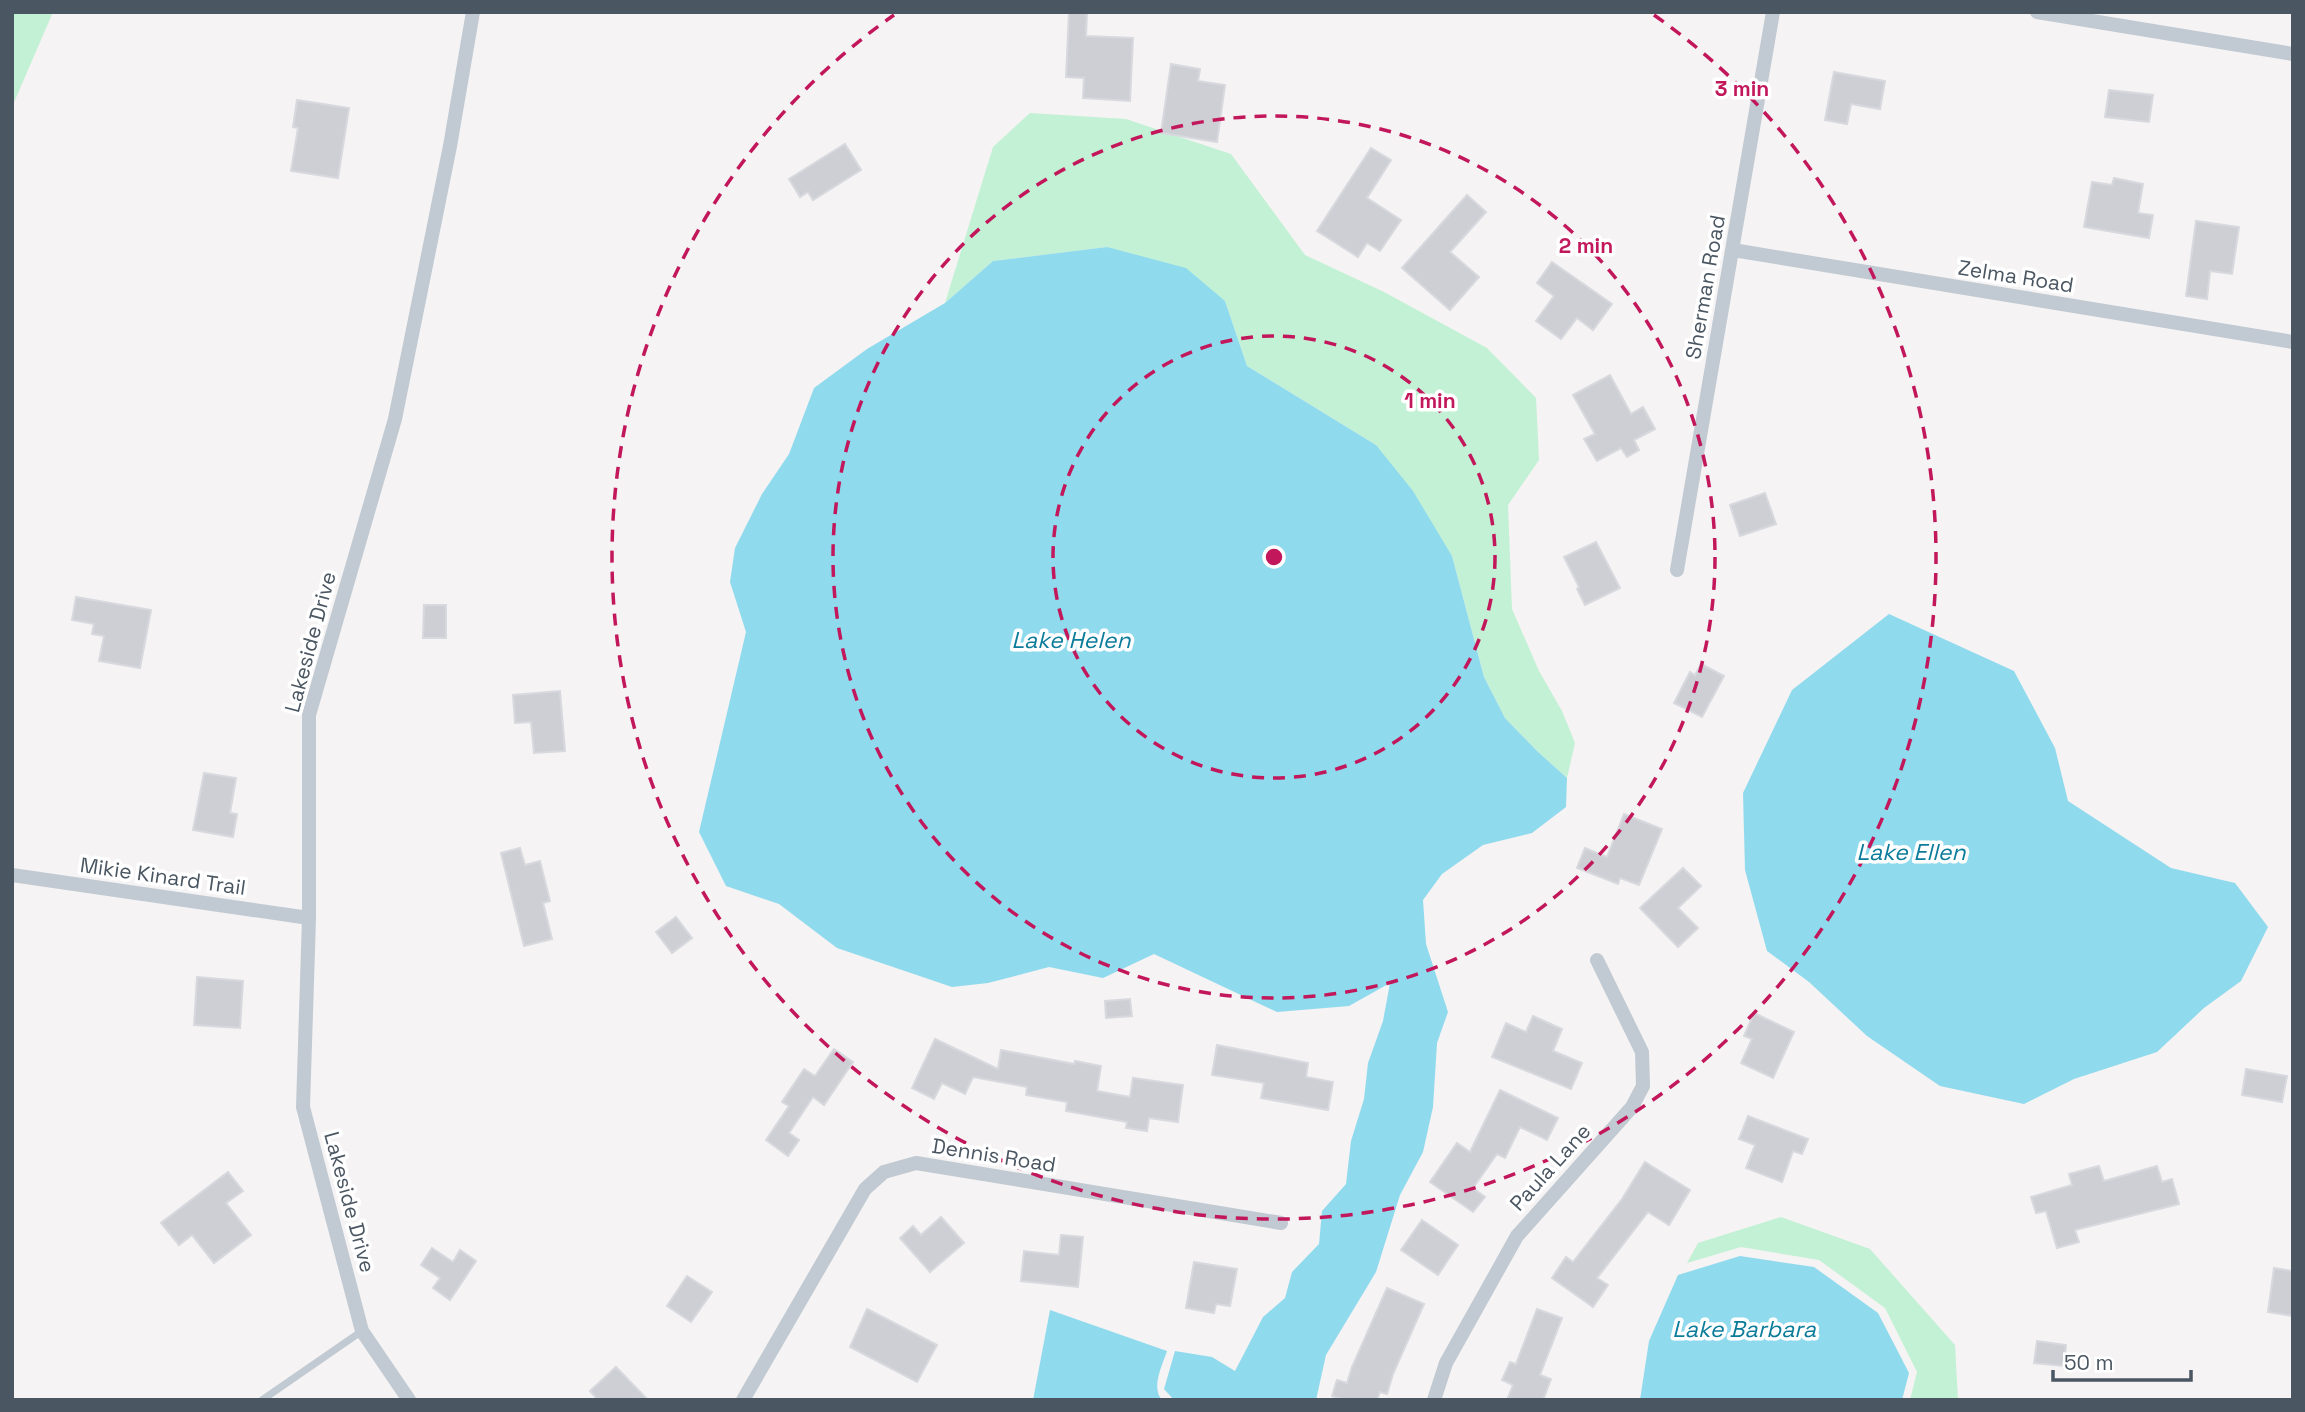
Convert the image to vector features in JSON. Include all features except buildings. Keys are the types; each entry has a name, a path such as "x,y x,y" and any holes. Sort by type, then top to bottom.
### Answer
{"street":[{"name":"Lakeside Drive","path":"409,1400 362,1331 303,1107 309,918 309,715 395,419 450,146 473,12"},
{"name":"Sherman Road","path":"1678,570 1773,12"},
{"path":"2037,12 2293,54"},
{"name":"Zelma Road","path":"1732,250 2293,342"},
{"name":"Mikie Kinard Trail","path":"12,875 309,918"},
{"name":"Paula Lane","path":"1434,1400 1446,1363 1517,1236 1632,1107 1643,1086 1642,1052 1597,960"},
{"name":"Dennis Road","path":"743,1400 865,1189 884,1172 916,1163 1281,1223"}],"lane":[{"path":"262,1400 362,1331"}],"green space":[{"path":"12,12 53,12 12,107"},
{"path":"1030,113 1126,119 1231,154 1305,255 1384,292 1487,348 1536,398 1539,460 1508,505 1512,609 1575,743 1567,778 1505,718 1484,677 1452,556 1376,445 1247,366 1225,301 1107,247 993,261 945,303 993,147"},
{"path":"1781,1217 1870,1249 1955,1345 1958,1400 1910,1400 1917,1372 1885,1308 1819,1260 1741,1247 1687,1263 1698,1243"}],"water":[{"name":"Lake Helen","path":"1107,247 1186,268 1225,301 1247,366 1376,445 1413,491 1452,556 1484,677 1505,718 1567,778 1566,807 1532,833 1483,845 1442,874 1423,900 1426,944 1448,1012 1437,1043 1433,1107 1423,1152 1400,1195 1376,1272 1326,1355 1316,1400 1174,1400 1164,1389 1175,1351 1212,1357 1235,1371 1263,1317 1285,1298 1292,1272 1319,1244 1322,1211 1346,1184 1351,1141 1364,1099 1368,1063 1383,1021 1390,983 1349,1006 1277,1012 1154,954 1103,978 1049,967 988,983 952,987 837,948 779,904 726,886 699,832 746,632 730,582 735,548 762,494 789,454 814,388 867,349 945,303 993,261"},
{"name":"Lake Ellen","path":"1889,614 2014,671 2055,748 2068,801 2171,868 2235,883 2268,927 2241,981 2204,1008 2157,1052 2074,1079 2024,1104 1940,1086 1867,1036 1809,982 1767,951 1745,870 1743,793 1792,690"},
{"name":"Lake Barbara","path":"1740,1256 1814,1267 1878,1313 1909,1373 1902,1400 1640,1400 1649,1341 1678,1275"},
{"path":"1050,1310 1167,1351 1157,1383 1162,1400 1033,1400"}]}
